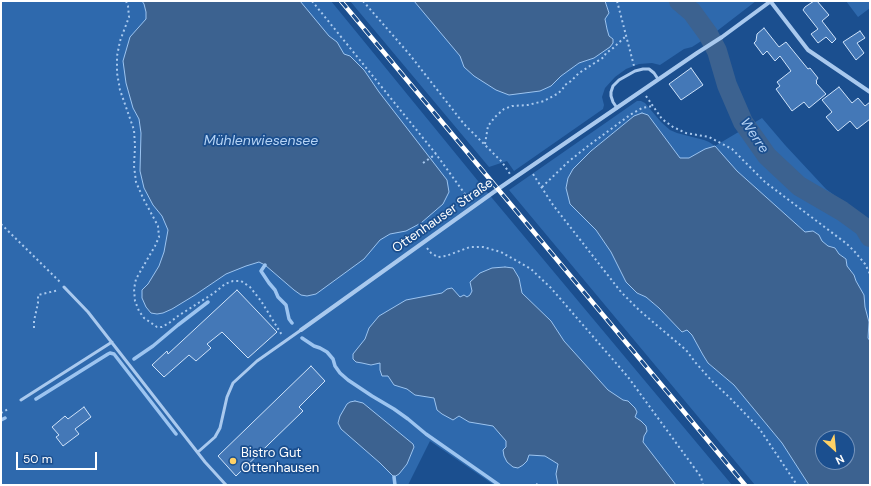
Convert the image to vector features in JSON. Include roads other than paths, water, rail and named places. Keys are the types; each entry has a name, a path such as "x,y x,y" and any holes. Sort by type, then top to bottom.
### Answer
{"street":[{"name":"Ottenhauser Straße","path":"301,330 513,179 658,79 722,37 771,1"},
{"path":"771,1 808,50 870,92"}],"lane":[{"path":"617,108 613,102 611,92 613,86 619,80 635,71 644,69 649,69 658,79"},
{"path":"64,286 88,312 198,452 226,485"},
{"name":"Ottenhauser Straße","path":"198,452 215,437 220,428 227,397 233,383 257,361 301,330"},
{"path":"21,400 112,342"}],"water":[{"name":"Mühlenwiesensee","path":"142,1 300,1 329,36 337,42 344,54 350,56 364,70 379,92 447,180 449,192 443,204 421,223 406,231 390,234 380,240 364,259 316,294 307,296 301,295 265,265 259,262 226,274 172,309 163,313 151,313 146,307 142,298 142,290 148,284 159,266 164,252 168,230 162,216 153,205 144,188 140,171 141,133 139,119 133,108 126,83 123,61 130,37 146,19 146,12"},
{"path":"414,1 605,1 609,13 605,19 609,36 613,39 613,43 610,47 594,58 579,63 561,76 551,86 540,91 509,95 496,90 474,76 464,67 460,56"},
{"path":"642,113 648,115 680,158 689,158 705,149 715,146 737,171 805,232 813,231 819,235 822,241 828,246 835,248 839,254 846,259 847,266 854,275 864,295 865,307 869,322 870,485 809,485 782,443 734,385 708,363 692,335 687,330 682,332 659,308 646,297 637,293 626,282 611,252 596,230 570,204 566,188 568,178 573,169 591,151 634,116"},
{"path":"492,268 513,268 519,278 522,293 551,321 564,341 608,390 623,400 628,401 635,408 637,412 635,417 646,426 647,431 643,442 676,485 558,485 556,474 558,464 545,456 529,455 527,461 523,465 518,468 513,467 507,462 504,456 503,450 506,447 506,441 493,426 469,422 459,416 453,420 437,410 434,398 415,395 407,389 394,385 388,376 382,376 380,363 371,365 356,362 353,359 353,354 365,339 369,328 379,316 406,300 442,293 447,289 452,288 460,297 464,295 467,297 472,291 470,282 480,273"},
{"path":"355,401 363,403 413,444 414,447 407,464 399,474 394,477 341,429 338,423 340,416 347,404"}],"waterway":[{"name":"Werre","path":"679,1 692,12 708,34 717,51 727,85 743,122 767,156 799,186 842,211 864,227 870,237"},
{"path":"265,265 261,271 275,290 278,297 286,305 289,319 292,323"},
{"path":"134,359 153,346 208,302"},
{"path":"302,338 327,352 333,359 335,366 340,373 348,380 394,409 426,434 499,485"},
{"path":"36,399 110,353 114,354 176,434"},
{"path":"1,420 5,418"},
{"path":"394,477 395,485"}],"railway":[{"path":"341,1 745,485"}],"place":[{"name":"Bistro Gut Ottenhausen","path":"233,461"}]}
